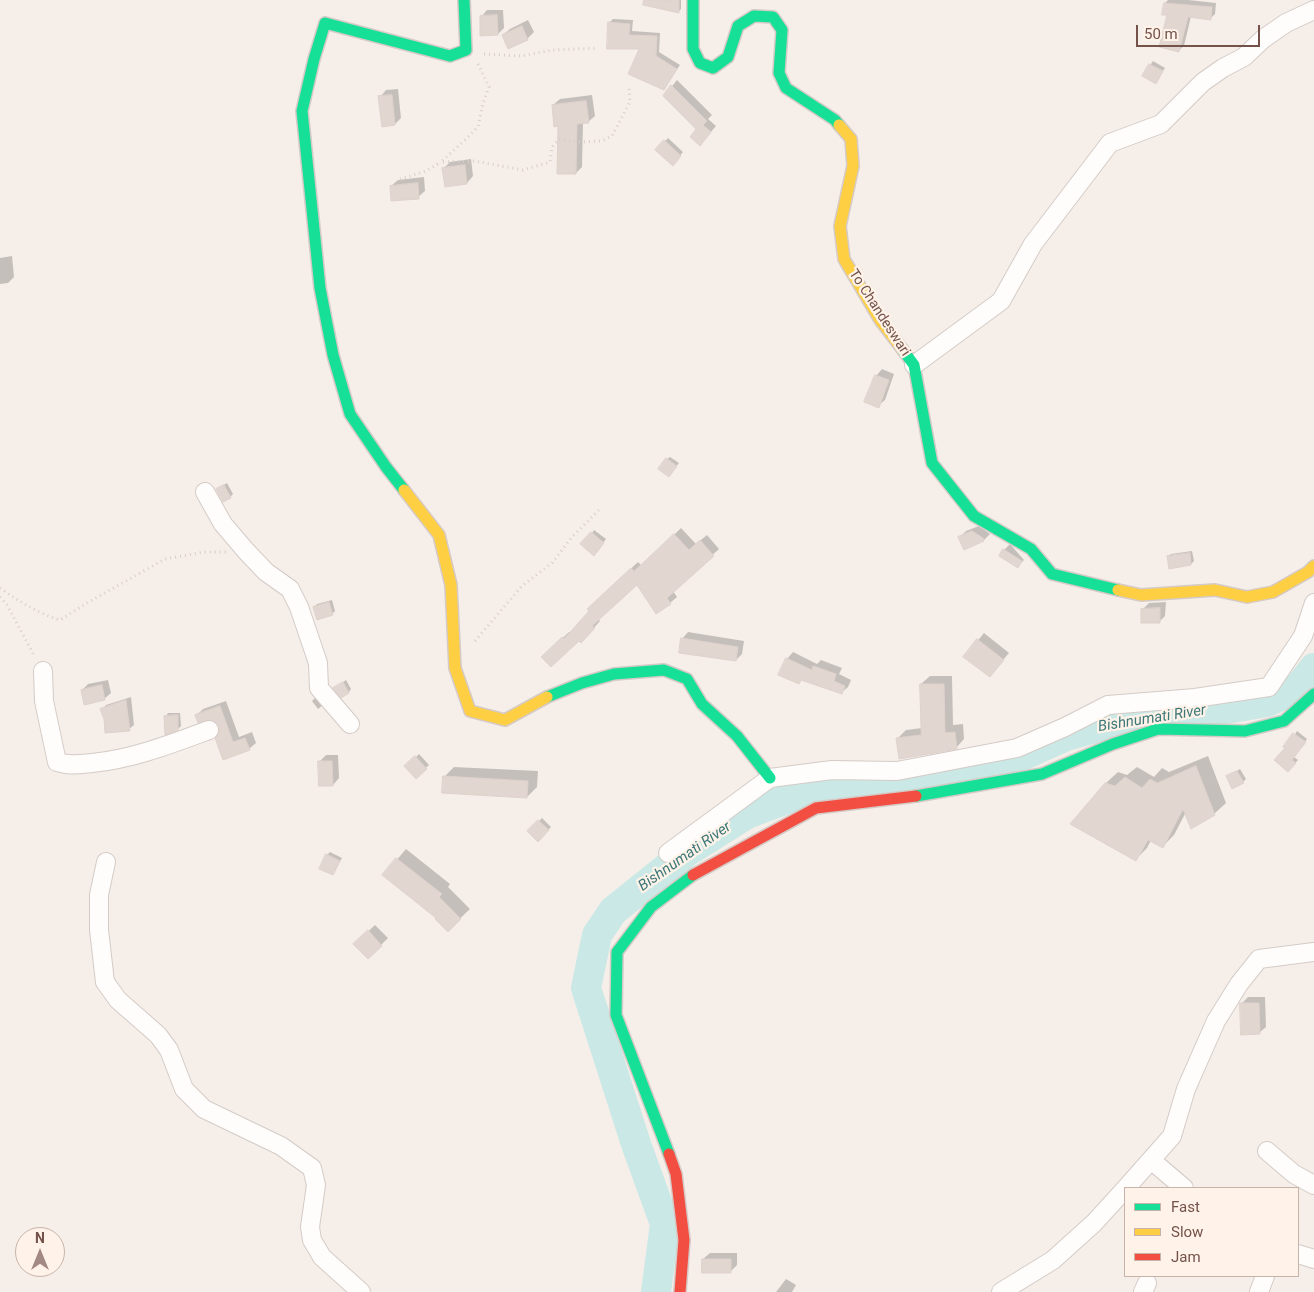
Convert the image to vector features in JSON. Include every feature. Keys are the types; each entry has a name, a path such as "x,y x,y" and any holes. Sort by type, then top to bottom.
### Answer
{"street":[{"path":"464,0 466,50 450,56 326,23 314,59 302,110 320,288 335,363 350,414 386,468 440,535 451,585 454,668 470,711 505,720 542,699 582,683 614,674 664,670 687,679 702,704 736,736 770,778"},
{"name":"To Chandeswari","path":"693,0 693,49 700,63 713,68 728,57 738,26 754,16 773,17 782,30 779,73 786,88 835,120 850,139 853,166 840,226 844,259 880,320 914,365 932,463 974,516 1031,549 1052,574 1141,595 1216,590 1247,597 1273,592 1308,572 1314,566"},
{"path":"914,365 1001,300 1033,244 1110,143 1161,124 1203,82 1223,68 1244,57 1263,39 1286,23 1314,10"},
{"path":"205,492 223,524 246,551 266,572 290,589 299,607 318,663 319,688 350,724"},
{"path":"668,853 770,778 832,770 897,771 1017,748 1065,727 1108,705 1194,698 1269,687 1309,639 1314,603"},
{"path":"43,671 44,701 57,762 68,765 135,756 209,730"},
{"path":"680,1292 684,1240 676,1174 616,1016 617,952 652,907 697,872 816,808 936,794 1042,774 1113,744 1158,729 1245,731 1284,721 1314,694"},
{"path":"106,862 99,896 99,930 105,982 118,1000 158,1035 169,1050 184,1089 204,1109 282,1146 312,1168 316,1185 310,1227 312,1240 322,1257 361,1292"},
{"path":"1128,1187 1172,1136 1186,1089 1216,1021 1239,984 1259,959 1314,952"},
{"path":"1267,1151 1294,1174 1314,1185"},
{"path":"1151,1160 1183,1187"},
{"path":"1001,1292 1053,1260 1094,1224 1124,1191"},
{"path":"1299,1254 1314,1259"},
{"path":"1259,1292 1265,1277"}],"path":[{"path":"466,50 485,54 521,56 553,50 598,48"},
{"path":"400,179 426,171 441,162 478,127 489,87 480,67 466,50"},
{"path":"441,162 474,161 523,170 550,162 552,147 559,139 576,142 602,141 612,136 630,102 629,88"},
{"path":"471,645 522,586 552,563 572,537 601,508"},
{"path":"0,588 24,605 46,616 60,620 166,558 204,552 246,551"},
{"path":"0,597 43,671"}],"building":[{"path":"644,0 679,0 679,13 643,5"},
{"path":"1164,3 1212,7 1211,20 1188,17 1179,52 1159,47 1167,15 1162,15"},
{"path":"497,15 498,35 480,36 480,16"},
{"path":"608,22 630,24 629,35 657,36 656,56 677,69 664,90 628,74 639,49 607,49"},
{"path":"522,26 528,40 508,49 502,35"},
{"path":"1149,64 1163,71 1156,84 1142,76"},
{"path":"671,85 707,121 703,125 711,132 700,146 690,137 696,129 663,96"},
{"path":"392,95 395,125 382,127 378,96"},
{"path":"586,101 589,123 577,124 576,174 557,174 558,126 554,127 552,105"},
{"path":"664,140 681,156 673,166 655,150"},
{"path":"465,165 467,184 445,187 442,168"},
{"path":"418,183 419,199 391,201 390,186"},
{"path":"875,375 889,380 879,408 864,402"},
{"path":"666,458 677,466 669,477 658,469"},
{"path":"224,485 231,498 223,502 216,489"},
{"path":"972,531 983,538 984,541 964,550 958,537"},
{"path":"591,532 604,543 594,556 580,544"},
{"path":"674,534 689,550 700,540 714,556 667,598 671,604 656,614 637,585 592,626 595,628 581,643 579,641 551,667 541,657 562,637 564,639 589,611 587,609 631,568 634,571"},
{"path":"1003,549 1022,561 1018,568 999,556"},
{"path":"1190,553 1191,565 1169,569 1167,556"},
{"path":"329,602 333,615 317,620 313,607"},
{"path":"1160,608 1160,623 1141,623 1141,609"},
{"path":"681,638 738,647 736,661 679,653"},
{"path":"977,639 1004,660 990,677 963,657"},
{"path":"786,658 812,670 813,666 836,674 834,681 845,686 842,694 801,680 799,684 778,675"},
{"path":"343,682 349,693 341,698 333,688"},
{"path":"920,684 944,684 945,733 955,732 957,749 899,759 896,738 921,735"},
{"path":"102,685 105,700 84,705 81,690"},
{"path":"126,700 130,731 105,733 104,719 100,709"},
{"path":"220,706 233,742 245,738 250,750 223,760 215,738 219,732 219,726 210,720 198,723 195,715"},
{"path":"178,715 178,730 165,735 164,716"},
{"path":"1293,733 1306,742 1292,760 1296,763 1288,772 1274,760 1285,748 1283,747"},
{"path":"415,756 427,769 416,779 404,766"},
{"path":"318,761 332,761 333,786 319,786"},
{"path":"1196,766 1215,815 1191,829 1183,809 1163,848 1148,840 1136,861 1070,824 1105,783 1115,786 1125,777 1142,788 1150,779 1157,783"},
{"path":"1237,771 1244,783 1232,789 1226,776"},
{"path":"443,776 528,781 527,798 442,793"},
{"path":"538,820 549,830 538,842 527,831"},
{"path":"326,854 340,861 333,875 319,869"},
{"path":"396,858 442,894 439,897 461,919 448,932 436,918 382,875"},
{"path":"368,930 382,946 368,959 353,944"},
{"path":"1240,1003 1259,1003 1260,1034 1241,1035"},
{"path":"702,1259 731,1259 731,1273 702,1273"}],"waterway":[{"name":"Bishnumati River","path":"656,1292 665,1224 636,1144 586,988 597,935 613,911 688,851 747,814 798,795 890,788 995,768 1066,736 1116,722 1165,713 1226,709 1267,702 1298,688 1314,668"}],"traffic: fast":[{"path":"404,490 350,414 333,355 320,288 302,111 314,59 325,23 450,56 466,50 464,0"},
{"path":"693,0 693,49 700,63 713,68 728,57 738,26 754,16 773,17 782,30 779,73 786,88 835,120 839,125"},
{"path":"903,350 914,365 932,463 974,516 1031,549 1052,574 1118,590"},
{"path":"547,697 582,683 614,674 664,670 687,679 702,704 737,736 770,778"},
{"path":"916,796 1042,774 1113,744 1158,729 1245,731 1284,721 1314,694"},
{"path":"669,1154 616,1015 617,952 651,907 693,875"}],"traffic: slow":[{"path":"839,125 851,139 853,166 840,226 844,259 880,320 903,350"},
{"path":"404,490 439,535 451,585 455,668 470,711 505,720 547,697"},
{"path":"1118,590 1141,595 1215,590 1247,597 1273,592 1308,572 1314,566"}],"traffic: jam":[{"path":"693,875 816,808 916,796"},
{"path":"669,1154 676,1174 684,1240 680,1292"}]}
